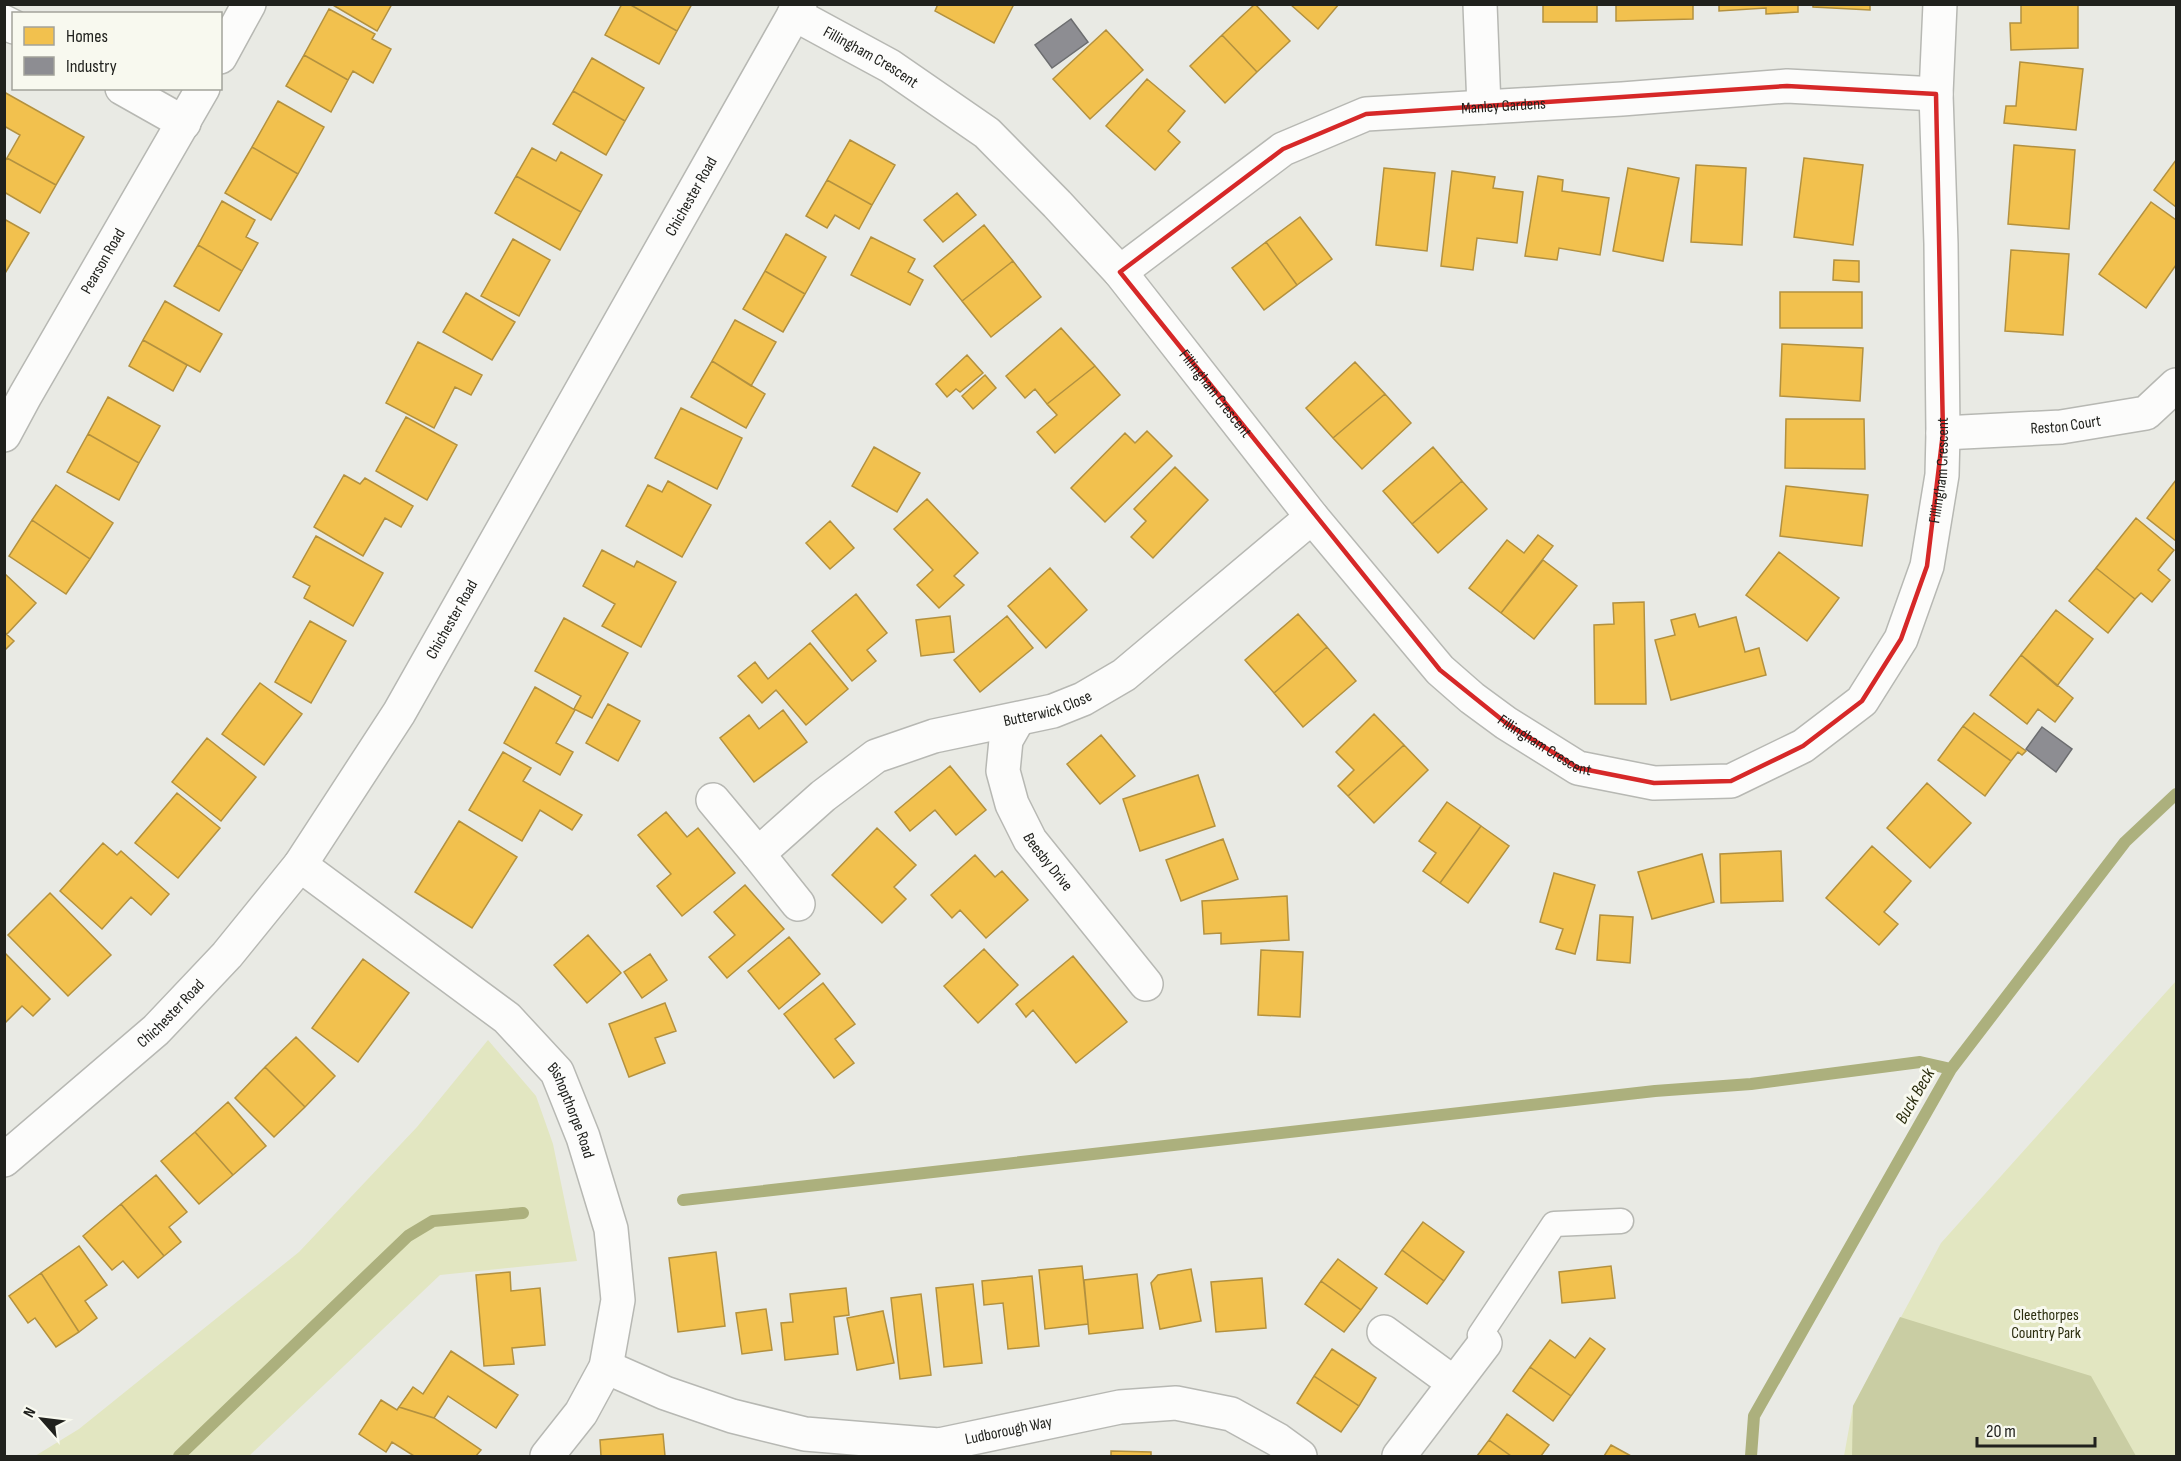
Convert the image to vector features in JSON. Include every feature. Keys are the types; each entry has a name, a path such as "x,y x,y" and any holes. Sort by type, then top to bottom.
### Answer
{"street":[{"path":"222,53 249,4"},
{"path":"1480,4 1484,107"},
{"name":"Fillingham Crescent","path":"797,9 890,66 987,133 1057,204 1120,272 1312,517 1440,670 1472,698 1515,729 1578,768 1654,783 1731,781 1803,746 1862,701 1901,639 1927,566 1942,475 1936,94 1940,4"},
{"name":"Chichester Road","path":"4,1160 156,1030 227,955 300,865 399,713 797,9"},
{"name":"Manley Gardens","path":"1120,272 1283,150 1366,114 1622,99 1787,86 1936,94"},
{"path":"126,90 184,123"},
{"name":"Pearson Road","path":"4,435 202,90"},
{"name":"Reston Court","path":"1943,434 2061,427 2146,413 2176,385"},
{"name":"Butterwick Close","path":"758,854 823,796 876,756 934,736 1053,711 1083,699 1125,675 1312,517"},
{"name":"Beesby Drive","path":"1018,719 1006,740 1003,771 1012,804 1030,840 1146,984"},
{"path":"713,800 798,904"},
{"name":"Bishopthorpe Road","path":"300,865 507,1018 557,1072 583,1137 610,1229 618,1300 606,1367 580,1413 547,1456"},
{"path":"1384,1332 1454,1383"},
{"path":"1399,1456 1485,1343"},
{"name":"Ludborough Way","path":"606,1367 665,1393 732,1416 795,1431 939,1451 1120,1407 1176,1403 1231,1414 1278,1440 1300,1456"}],"lane":[{"path":"1485,1343 1480,1335 1554,1224 1621,1221"}],"highlighted area":[{"path":"1787,86 1936,94 1943,433 1927,566 1901,639 1862,701 1803,746 1731,781 1654,783 1578,768 1506,723 1440,670 1120,272 1283,149 1366,114"}],"green space":[{"name":"Cleethorpes Country Park","path":"2176,981 2176,1456 1844,1456 1853,1406 1941,1243"},
{"path":"488,1040 536,1096 553,1144 577,1261 440,1275 249,1456 35,1456 79,1429 299,1252 417,1127"},
{"path":"1900,1317 2091,1376 2136,1456 1852,1456 1853,1406"}],"building: Homes":[{"path":"331,4 392,4 377,31"},
{"path":"622,4 629,4 677,31 659,64 605,35"},
{"path":"629,4 692,4 677,31"},
{"path":"938,4 1014,4 994,43 935,11"},
{"path":"1255,4 1290,41 1257,72 1222,35"},
{"path":"1290,4 1339,4 1318,29"},
{"path":"1543,4 1597,4 1597,22 1543,22"},
{"path":"1616,4 1693,4 1693,19 1616,21"},
{"path":"1719,4 1798,4 1798,12 1766,14 1766,8 1719,11"},
{"path":"1813,4 1870,4 1870,10 1813,7"},
{"path":"2021,4 2078,4 2078,48 2011,50 2010,23 2021,23"},
{"path":"329,9 375,34 372,39 391,49 373,83 353,71 348,80 304,55"},
{"path":"1106,30 1143,70 1090,119 1053,79"},
{"path":"1222,35 1257,72 1225,103 1190,66"},
{"path":"304,55 348,80 331,112 286,86"},
{"path":"592,58 644,88 625,121 573,91"},
{"path":"2020,62 2083,69 2076,130 2004,123 2006,106 2016,106"},
{"path":"1147,79 1185,111 1168,131 1180,142 1155,170 1106,126"},
{"path":"573,91 625,121 606,155 553,124"},
{"path":"4,92 84,137 56,185 7,158 20,135 4,126"},
{"path":"278,101 324,127 298,174 252,147"},
{"path":"850,140 895,165 872,205 827,180"},
{"path":"2014,145 2075,150 2069,229 2008,224"},
{"path":"252,147 298,174 271,220 225,193"},
{"path":"532,148 556,161 561,152 602,175 581,212 516,176"},
{"path":"7,158 56,185 40,213 4,192 4,162"},
{"path":"1804,158 1863,165 1853,245 1794,237"},
{"path":"2176,160 2176,207 2154,190"},
{"path":"1696,165 1746,168 1742,245 1691,242"},
{"path":"1384,168 1435,173 1427,251 1376,245"},
{"path":"1628,168 1679,178 1663,261 1613,251"},
{"path":"1452,171 1495,177 1493,188 1523,192 1517,243 1477,238 1473,270 1441,266"},
{"path":"516,176 581,212 560,250 495,213"},
{"path":"1538,176 1563,180 1562,191 1609,198 1600,255 1559,248 1557,260 1525,256"},
{"path":"827,180 872,205 859,229 835,215 827,228 806,216"},
{"path":"957,193 976,215 943,242 924,220"},
{"path":"222,201 255,220 246,237 258,243 242,271 198,245"},
{"path":"2151,202 2176,220 2176,265 2146,308 2099,274"},
{"path":"1300,217 1332,259 1297,285 1266,242"},
{"path":"4,219 29,233 4,275"},
{"path":"984,225 1013,261 962,301 934,266"},
{"path":"786,234 826,257 805,294 765,271"},
{"path":"871,237 915,259 908,272 923,280 910,305 851,275"},
{"path":"513,239 550,260 519,316 481,296"},
{"path":"1266,242 1297,285 1264,310 1232,268"},
{"path":"198,245 242,271 219,311 174,286"},
{"path":"2011,250 2069,254 2063,335 2005,331"},
{"path":"1834,260 1859,261 1859,282 1833,280"},
{"path":"1013,261 1041,297 991,337 962,301"},
{"path":"765,271 805,294 783,332 743,309"},
{"path":"1780,292 1862,292 1862,328 1780,328"},
{"path":"466,293 515,322 492,360 443,332"},
{"path":"165,301 222,334 200,372 143,340"},
{"path":"735,320 776,342 751,386 712,361"},
{"path":"1061,328 1095,366 1047,404 1035,389 1025,398 1006,376"},
{"path":"143,340 187,365 173,391 129,366"},
{"path":"418,342 482,375 471,395 455,387 434,428 386,403"},
{"path":"1782,344 1863,348 1860,401 1780,396"},
{"path":"967,355 983,373 960,392 956,389 947,397 936,384"},
{"path":"712,361 765,394 746,428 691,397"},
{"path":"1355,362 1385,394 1333,438 1306,408"},
{"path":"1095,366 1120,395 1055,453 1037,432 1057,415 1047,404"},
{"path":"985,375 996,388 973,409 962,396"},
{"path":"1385,394 1411,423 1362,469 1333,438"},
{"path":"108,397 160,426 139,463 88,434"},
{"path":"681,408 742,438 717,489 655,458"},
{"path":"406,417 457,445 427,500 376,471"},
{"path":"1786,419 1864,419 1865,469 1785,468"},
{"path":"1147,431 1172,456 1105,522 1071,488 1125,433 1135,443"},
{"path":"88,434 139,463 119,500 67,472"},
{"path":"874,447 920,473 897,512 852,486"},
{"path":"1433,447 1462,481 1412,524 1383,491"},
{"path":"1175,467 1208,500 1153,558 1131,537 1146,521 1134,509"},
{"path":"344,475 360,484 365,478 413,506 401,527 385,518 363,556 314,527"},
{"path":"2176,480 2176,541 2147,518"},
{"path":"668,481 711,505 682,557 626,526 648,485 662,492"},
{"path":"1462,481 1487,509 1438,553 1412,524"},
{"path":"56,485 113,523 90,559 32,520"},
{"path":"1786,486 1868,495 1862,546 1780,536"},
{"path":"927,499 978,553 954,576 964,585 939,608 917,585 933,570 894,529"},
{"path":"2136,518 2174,550 2158,570 2170,580 2152,602 2141,593 2135,599 2096,568"},
{"path":"32,520 90,559 66,594 9,556"},
{"path":"830,521 854,548 830,569 806,543"},
{"path":"1538,535 1553,546 1501,613 1469,588 1507,540 1524,553"},
{"path":"316,536 383,573 353,626 304,598 310,586 293,577"},
{"path":"602,550 634,567 637,561 676,582 641,647 602,626 615,604 583,586"},
{"path":"1779,552 1839,598 1807,641 1746,595"},
{"path":"1543,560 1577,586 1534,639 1501,613"},
{"path":"1050,568 1087,610 1046,648 1008,606"},
{"path":"2096,568 2135,599 2108,633 2069,601"},
{"path":"4,573 36,603 7,634 4,632"},
{"path":"856,594 887,633 867,650 876,661 852,681 812,631"},
{"path":"1644,602 1646,704 1595,704 1594,625 1614,624 1613,603"},
{"path":"2056,610 2093,639 2057,686 2021,655"},
{"path":"1298,614 1327,647 1274,693 1245,660"},
{"path":"1695,614 1699,627 1736,617 1745,652 1759,648 1766,675 1671,700 1655,640 1675,635 1671,620"},
{"path":"950,616 954,652 921,656 916,620"},
{"path":"1007,616 1033,648 980,692 954,660"},
{"path":"564,618 628,653 592,718 574,709 581,696 535,671"},
{"path":"310,621 346,641 311,703 275,682"},
{"path":"4,632 14,641 4,651"},
{"path":"810,643 848,689 806,725 776,690 762,703 738,676 755,662 768,679"},
{"path":"1327,647 1356,681 1303,727 1274,693"},
{"path":"2021,655 2073,698 2055,722 2038,709 2027,724 1990,695"},
{"path":"260,683 302,714 264,765 222,734"},
{"path":"535,687 575,710 556,743 573,752 560,775 504,743"},
{"path":"608,704 640,721 618,761 586,743"},
{"path":"783,710 807,742 754,782 720,738 749,715 759,729"},
{"path":"1974,713 2026,751 2022,755 2018,752 2011,761 1963,726"},
{"path":"1374,714 1404,745 1348,796 1338,786 1354,770 1336,752"},
{"path":"1963,726 2011,761 1985,796 1938,760"},
{"path":"1101,735 1135,776 1100,804 1067,764"},
{"path":"207,738 256,777 221,821 172,782"},
{"path":"1404,745 1428,770 1374,823 1348,796"},
{"path":"503,752 531,768 523,781 582,815 572,830 540,810 522,841 469,810"},
{"path":"950,766 986,810 956,835 935,810 910,831 895,812"},
{"path":"1198,775 1215,826 1140,851 1123,799"},
{"path":"1927,783 1971,823 1930,868 1887,828"},
{"path":"177,793 220,828 178,878 135,843"},
{"path":"1447,802 1481,826 1440,883 1423,871 1436,853 1419,841"},
{"path":"666,812 687,837 698,828 735,873 682,916 657,886 671,874 638,835"},
{"path":"459,821 517,857 472,928 415,892"},
{"path":"1481,826 1509,846 1468,903 1440,883"},
{"path":"877,828 916,865 894,887 906,899 882,923 832,875"},
{"path":"1223,839 1238,879 1181,901 1166,860"},
{"path":"103,843 117,855 121,851 169,894 151,915 131,897 102,929 60,891"},
{"path":"1872,846 1911,881 1884,912 1898,924 1879,945 1826,898"},
{"path":"1781,851 1783,901 1721,903 1720,854"},
{"path":"1702,854 1714,902 1652,919 1638,872"},
{"path":"975,855 995,877 1002,871 1028,900 986,938 960,910 952,918 931,895"},
{"path":"1554,873 1595,885 1575,954 1556,949 1563,929 1540,922"},
{"path":"745,885 784,929 727,978 709,957 735,935 714,912"},
{"path":"50,893 111,955 68,996 8,935"},
{"path":"1287,896 1289,940 1221,944 1221,933 1204,934 1202,901"},
{"path":"1600,915 1633,917 1630,963 1597,960"},
{"path":"588,935 621,973 587,1003 554,965"},
{"path":"789,937 820,974 779,1009 748,971"},
{"path":"984,949 1018,985 978,1023 944,986"},
{"path":"1261,950 1303,952 1300,1017 1258,1015"},
{"path":"4,952 50,999 33,1016 22,1006 4,1024"},
{"path":"650,954 667,980 642,998 624,972"},
{"path":"1073,956 1127,1022 1076,1063 1033,1010 1026,1017 1016,1004"},
{"path":"363,959 409,993 358,1062 312,1028"},
{"path":"823,983 855,1024 835,1039 854,1063 834,1078 784,1014"},
{"path":"665,1003 676,1031 655,1038 665,1063 629,1077 609,1024"},
{"path":"296,1037 335,1076 305,1107 265,1067"},
{"path":"265,1067 305,1107 274,1137 235,1098"},
{"path":"228,1102 266,1146 233,1175 195,1132"},
{"path":"195,1132 233,1175 199,1204 161,1161"},
{"path":"156,1175 187,1212 169,1227 181,1242 164,1256 121,1204"},
{"path":"121,1204 164,1256 138,1278 123,1261 112,1270 83,1236"},
{"path":"1423,1222 1464,1252 1444,1281 1402,1250"},
{"path":"79,1246 107,1285 85,1301 97,1318 79,1332 41,1273"},
{"path":"1402,1250 1444,1281 1427,1304 1385,1274"},
{"path":"716,1252 725,1326 678,1332 669,1258"},
{"path":"1338,1259 1377,1288 1361,1310 1321,1281"},
{"path":"1082,1266 1088,1324 1045,1329 1039,1270"},
{"path":"1611,1266 1615,1298 1562,1303 1559,1272"},
{"path":"1191,1269 1201,1321 1160,1329 1151,1283 1158,1275"},
{"path":"510,1272 511,1291 540,1288 545,1345 512,1348 514,1364 484,1366 476,1275"},
{"path":"41,1273 79,1332 56,1347 35,1318 28,1323 9,1296"},
{"path":"1137,1274 1143,1328 1089,1334 1084,1280"},
{"path":"1032,1276 1039,1346 1008,1349 1003,1303 984,1305 982,1281"},
{"path":"1262,1278 1266,1328 1216,1332 1211,1282"},
{"path":"1321,1281 1361,1310 1344,1332 1305,1304"},
{"path":"973,1284 982,1363 944,1367 936,1288"},
{"path":"846,1288 849,1315 834,1317 838,1354 785,1360 781,1323 793,1322 790,1294"},
{"path":"921,1294 931,1375 900,1379 891,1298"},
{"path":"766,1309 772,1350 742,1354 736,1313"},
{"path":"883,1311 894,1363 857,1370 847,1318"},
{"path":"1590,1338 1605,1349 1571,1396 1530,1367 1550,1340 1575,1358"},
{"path":"1332,1349 1376,1378 1359,1406 1314,1376"},
{"path":"451,1351 518,1395 496,1428 448,1396 434,1418 399,1407 413,1387 423,1394"},
{"path":"1530,1367 1571,1396 1553,1421 1513,1391"},
{"path":"1314,1376 1359,1406 1341,1432 1297,1403"},
{"path":"381,1400 397,1410 399,1407 434,1418 481,1450 476,1456 414,1456 392,1442 386,1452 359,1434"},
{"path":"1507,1414 1549,1445 1541,1456 1511,1456 1489,1440"},
{"path":"663,1434 665,1456 601,1456 600,1440"},
{"path":"1489,1440 1511,1456 1477,1456"},
{"path":"1611,1445 1631,1456 1604,1456"},
{"path":"1111,1451 1151,1452 1151,1456 1111,1456"}],"building: Industry":[{"path":"1071,19 1088,42 1052,68 1035,45"},
{"path":"2042,727 2072,749 2056,772 2026,749"}],"waterway":[{"name":"Buck Beck","path":"1751,1456 1754,1416 1951,1069 2125,842 2176,794"},
{"path":"683,1200 1655,1091 1751,1084 1920,1062 1951,1069"},
{"path":"179,1456 408,1236 433,1221 523,1213"}]}
